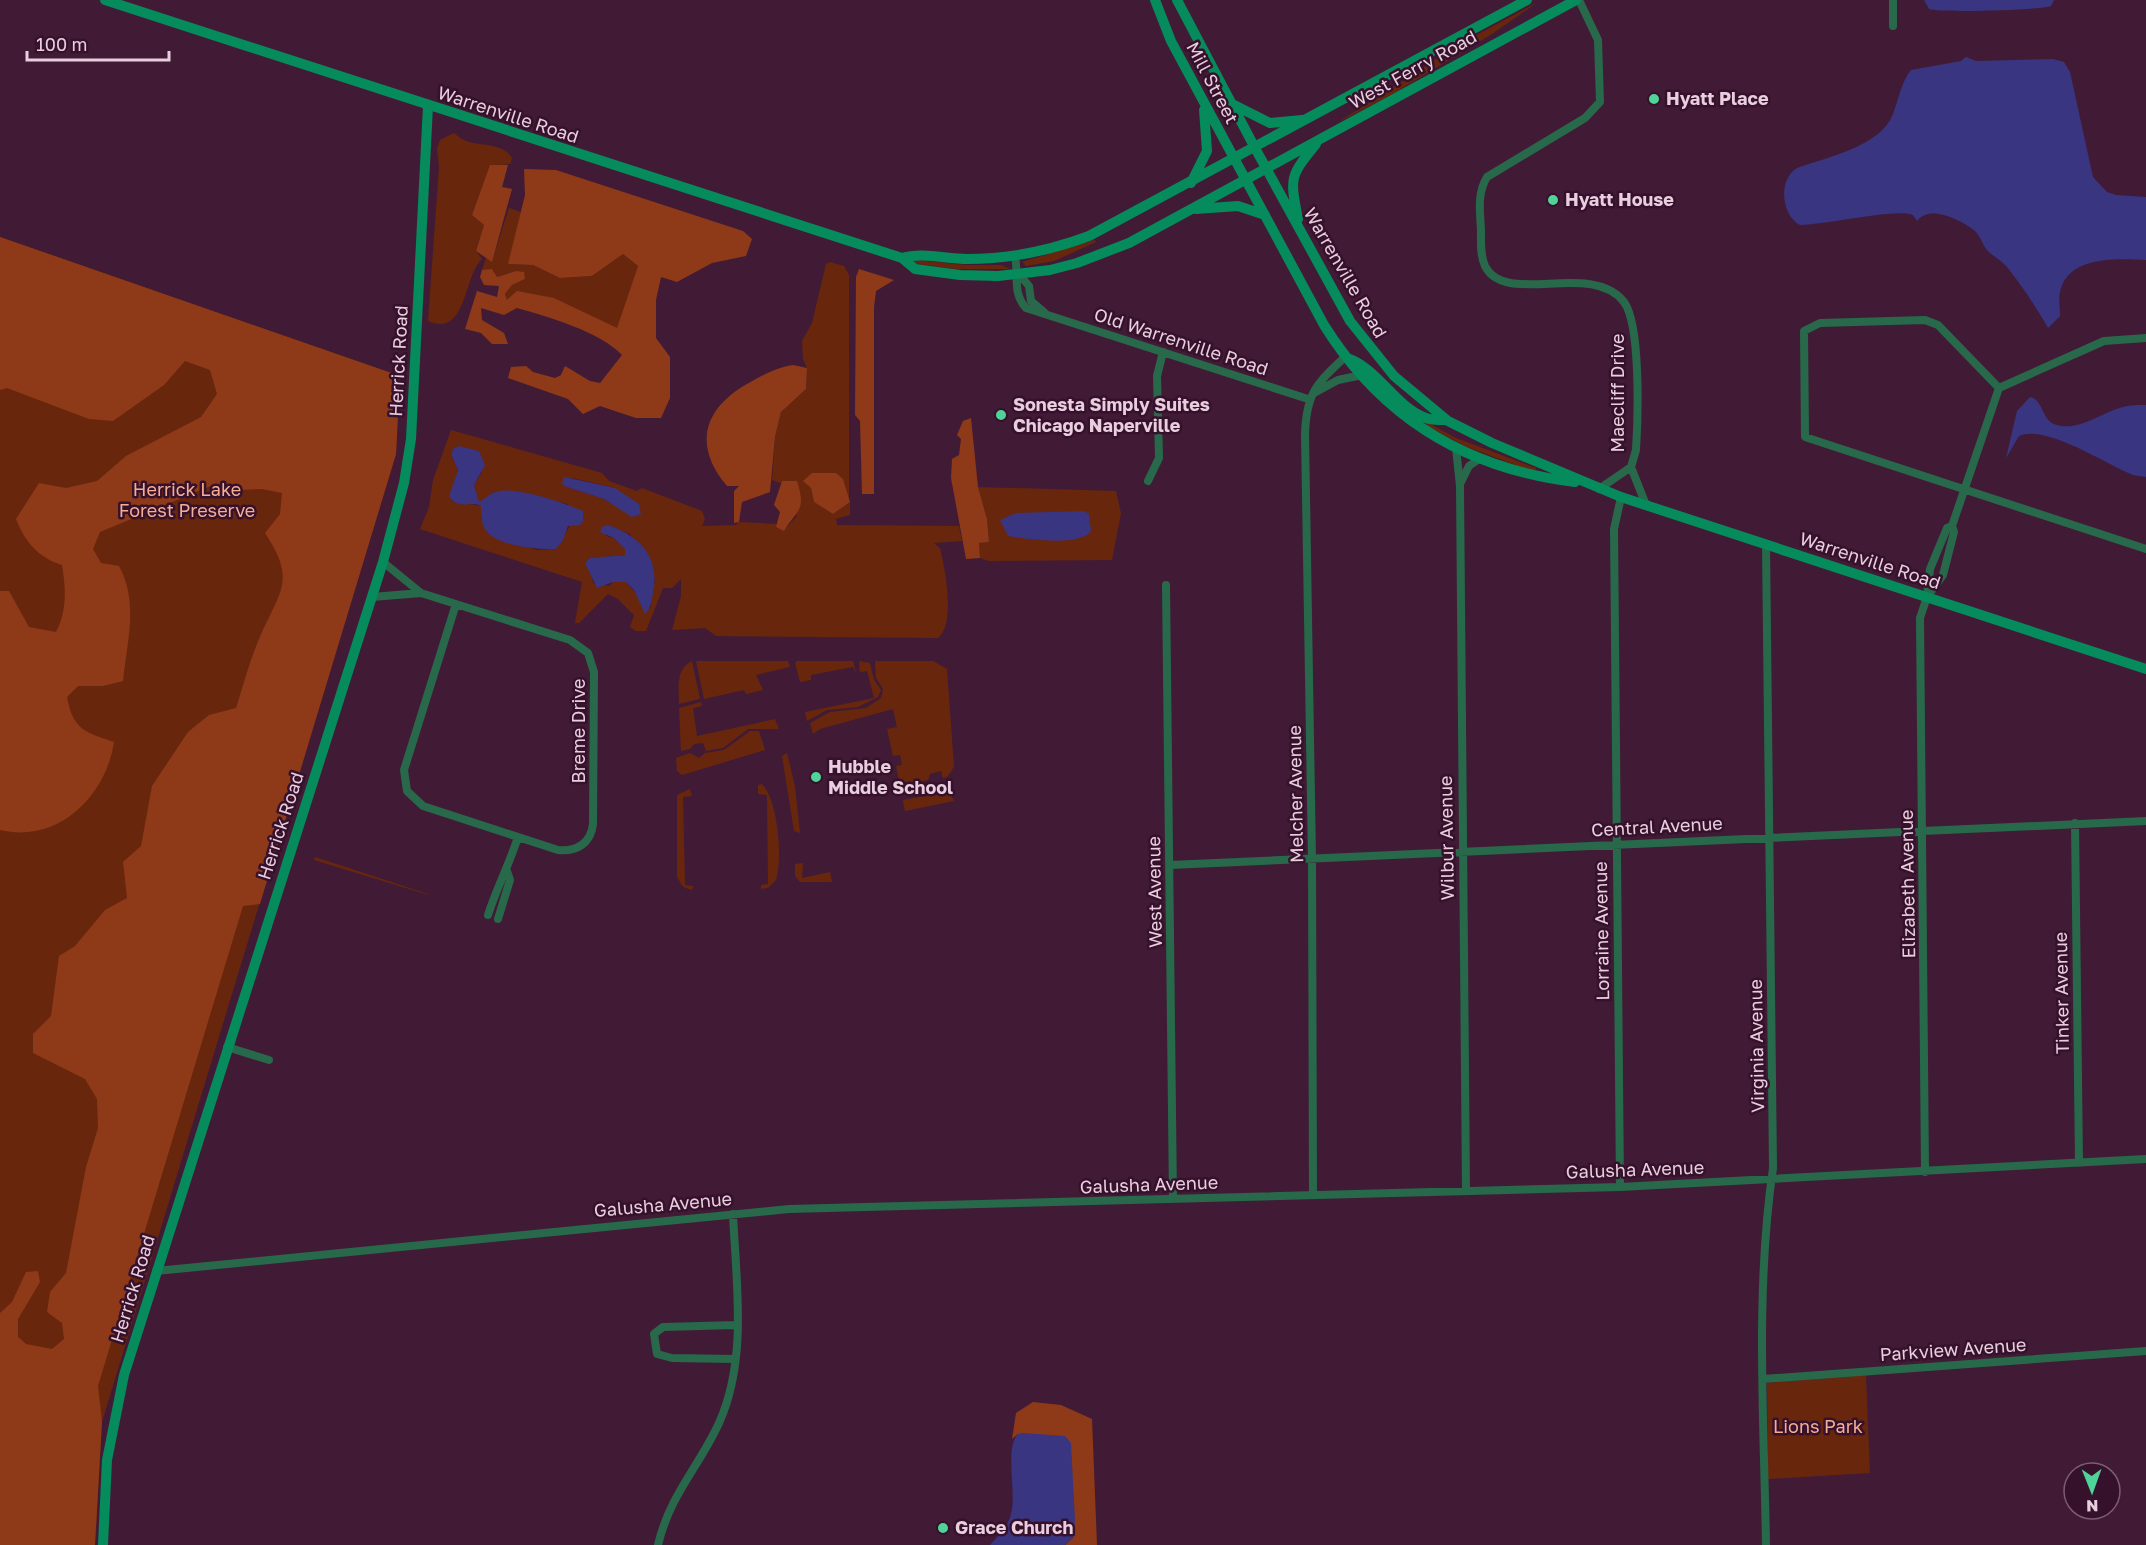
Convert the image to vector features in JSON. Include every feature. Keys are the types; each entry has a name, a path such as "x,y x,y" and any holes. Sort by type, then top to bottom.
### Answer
{"main road":[{"name":"Warrenville Road","path":"105,0 902,258 915,269 937,273 978,276 1050,270 1114,250 1266,169 1361,337 1394,376 1448,420 1469,433 1621,497 2146,669"},
{"name":"Mill Street","path":"1155,0 1171,41 1246,179"},
{"name":"Mill Street","path":"1177,0 1266,169"},
{"name":"West Ferry Road","path":"1234,159 1527,0"},
{"name":"West Ferry Road","path":"1266,169 1578,0"},
{"path":"1191,183 1203,162 1208,143 1202,101"},
{"path":"1230,103 1270,123 1308,119"},
{"name":"Herrick Road","path":"102,1545 104,1498 113,1426 124,1375 383,562 404,483 411,439 428,106"},
{"path":"1301,231 1292,183 1299,165 1321,138"},
{"name":"Warrenville Road","path":"902,258 917,254 964,259 1015,256 1050,250 1089,236 1234,159"},
{"name":"Warrenville Road","path":"1246,179 1324,325 1345,357 1408,420 1479,459 1534,476 1584,483"},
{"path":"1190,210 1228,206 1265,215"},
{"path":"1345,357 1362,363 1388,389 1426,418 1448,420"}],"street":[{"name":"Maecliff Drive","path":"1578,0 1595,32 1600,48 1600,102 1585,118 1487,177 1480,198 1481,250 1488,272 1499,280 1519,284 1593,283 1611,290 1625,303 1632,320 1635,339 1637,443 1630,467 1599,489"},
{"path":"1893,0 1893,26"},
{"path":"1015,256 1019,274 1029,286 1031,301 1045,313"},
{"name":"Old Warrenville Road","path":"1019,274 1016,286 1022,304 1032,311 1045,313 1162,352 1310,397"},
{"path":"1999,388 1938,326 1925,320 1820,323 1804,331 1806,437 2146,549"},
{"path":"1927,597 1943,575 1954,532 1952,526 1999,388 2104,341 2146,338"},
{"path":"1148,481 1159,458 1157,376 1162,352"},
{"path":"1310,397 1322,378 1345,357"},
{"path":"1310,397 1338,380 1362,375"},
{"name":"Melcher Avenue","path":"1310,397 1305,435 1312,860 1313,1195"},
{"name":"Wilbur Avenue","path":"1456,448 1460,486 1466,1191"},
{"path":"1460,486 1469,466 1479,459"},
{"name":"Maecliff Drive","path":"1630,467 1646,505"},
{"name":"Lorraine Avenue","path":"1620,1186 1615,844 1614,529 1621,497"},
{"path":"1927,597 1930,569 1947,528 1952,526"},
{"name":"Virginia Avenue","path":"1766,545 1771,1180 1762,1277 1766,1545"},
{"name":"Breme Drive","path":"383,562 421,593 456,604 576,643 588,653 593,665 592,831 581,846 566,851 423,806 410,797 405,786 404,770 456,604"},
{"name":"West Avenue","path":"1166,585 1173,1199"},
{"name":"Breme Drive","path":"372,597 421,593"},
{"name":"Elizabeth Avenue","path":"1925,1172 1920,618 1927,597"},
{"name":"Central Avenue","path":"1170,865 2146,821"},
{"name":"Tinker Avenue","path":"2075,823 2079,1163"},
{"path":"498,919 510,880 507,871 518,837"},
{"path":"488,915 501,875 507,871"},
{"path":"227,1047 269,1060"},
{"name":"Galusha Avenue","path":"156,1271 794,1208 1620,1186 2146,1159"},
{"path":"658,1545 664,1521 679,1489 713,1435 730,1392 735,1359 736,1325 733,1214"},
{"path":"735,1359 672,1358 657,1354 654,1334 663,1327 736,1325"},
{"name":"Parkview Avenue","path":"1763,1379 2146,1351"}],"green space":[{"path":"1538,2 1492,34 1394,93 1337,123 1460,44"},
{"path":"454,133 472,143 498,147 512,158 510,164 490,166 472,215 484,225 476,251 482,259 457,314 450,321 441,324 428,321 439,167 437,149 440,140"},
{"path":"509,208 521,212 509,264 533,265 560,278 592,276 623,254 638,266 617,329 507,300 505,294 512,285 525,279 516,271 497,277 492,270 482,270 486,258 492,261"},
{"name":"Herrick Lake Forest Preserve","path":"0,237 400,376 396,454 102,1422 95,1545 0,1545"},
{"path":"1095,240 1096,242 1054,261 1026,266 1022,262"},
{"path":"914,260 966,265 1001,265 1010,269 956,269 912,263"},
{"path":"830,262 844,266 849,275 849,499 843,479 812,473 804,481 811,488 814,502 833,514 850,502 850,515 836,519 837,525 959,526 962,541 934,543 940,548 948,595 947,621 938,638 716,636 705,628 672,630 681,596 681,579 672,588 663,588 646,631 636,631 630,627 634,615 618,599 608,594 579,623 575,623 582,582 420,529 429,507 433,480 451,430 602,473 609,481 637,491 642,488 702,511 705,519 702,526 736,525 739,522 777,524 776,527 784,530 797,516 782,481 781,483 772,480 775,437 781,412 806,389 807,368 803,359 802,341 812,323 826,264","holes":["453,449 482,472 474,485 479,503 494,492 504,491 568,504 571,524 556,549 537,550 493,537 481,519 481,506 452,501 450,496 458,470 451,454","572,478 615,488 618,507 604,499 567,487","608,525 630,534 655,580 650,609 626,582 613,582 609,586 593,583 590,558 626,555 625,549 614,538 606,536"]},
{"path":"1390,396 1423,420 1456,438 1536,468 1535,472 1467,447 1431,428"},
{"path":"978,487 1116,491 1121,513 1112,560 989,561 980,558 979,543 989,542 987,519"},
{"path":"692,661 700,699 679,704 680,674"},
{"path":"696,661 788,661 790,667 756,675 763,690 746,694 744,690 704,699"},
{"path":"797,661 853,661 856,673 853,667 811,675 811,680 800,682 795,663"},
{"path":"859,661 870,663 874,680 881,690 878,697 858,707 827,710 807,721 805,712 874,698 867,671 860,672"},
{"path":"875,661 933,661 947,669 954,767 947,777 943,778 941,771 930,774 928,780 900,785 896,766 902,765 900,755 893,756 887,729 897,727 893,709 820,729 813,734 810,723 830,712 866,708 881,698 883,689 876,678"},
{"path":"701,702 702,706 693,708 697,736 775,719 779,729 748,729 723,748 706,751 703,743 694,744 690,749 681,751 679,708"},
{"path":"750,731 759,731 765,750 682,775 677,771 676,758 690,753 699,758 705,753 724,750"},
{"path":"787,753 795,786 800,833 794,831 782,756"},
{"path":"762,784 772,803 775,816 779,858 776,880 768,888 761,889 761,885 768,884 767,795 758,794 758,785"},
{"path":"690,789 692,796 683,797 685,885 693,886 692,890 683,887 677,877 677,795"},
{"path":"940,793 951,795 954,801 905,811 903,800"},
{"path":"315,857 422,892 432,896 314,860"},
{"path":"803,863 802,878 830,872 832,882 800,882 795,876 795,864"},
{"name":"Lions Park","path":"1866,1375 1870,1473 1768,1479 1767,1383"}],"shaded area":[{"path":"1924,0 2054,0 2051,6 2044,7 1970,11 1929,9"},
{"path":"1966,57 1976,61 2053,59 2064,62 2070,72 2093,177 2107,192 2116,195 2146,197 2146,260 2098,261 2075,270 2067,277 2061,288 2060,316 2048,328 2007,267 1987,250 1975,231 1962,222 1937,214 1923,216 1917,221 1913,215 1905,213 1800,225 1789,213 1786,205 1784,197 1787,180 1797,168 1852,149 1866,142 1887,125 1905,79 1911,70 1961,61"},
{"path":"490,165 508,165 502,187 512,189 492,262 476,251 484,225 472,215"},
{"path":"524,169 556,170 743,231 752,239 746,256 712,263 677,282 661,277 656,300 656,338 670,357 670,398 661,418 636,418 600,406 583,414 568,399 508,378 511,367 526,366 533,372 555,378 561,375 565,366 590,381 600,383 622,355 612,346 587,332 558,320 517,308 504,315 481,308 482,320 504,333 508,344 492,344 481,333 465,329 477,291 497,297 499,286 484,285 480,277 482,270 492,269 497,277 516,271 524,272 525,279 512,285 505,294 507,300 517,291 554,298 617,328 638,266 623,254 592,276 560,278 533,265 508,264 525,195"},
{"name":"Herrick Lake Forest Preserve","path":"0,237 400,376 396,454 260,904 243,906 98,1386 102,1422 95,1545 0,1545 0,1313 12,1302 26,1272 38,1271 40,1282 18,1319 18,1337 26,1344 52,1349 64,1339 62,1323 47,1312 50,1292 66,1273 86,1167 98,1128 97,1099 85,1079 33,1053 33,1034 51,1016 59,956 75,946 105,910 127,898 123,862 141,846 152,786 188,732 209,715 236,708 254,650 280,594 283,573 280,561 265,533 280,514 282,493 262,489 237,490 213,485 100,532 93,549 101,563 119,566 129,594 129,637 123,681 103,686 78,686 67,697 73,717 82,728 114,742 109,762 90,797 76,812 59,823 41,830 21,832 0,830 0,591 9,591 29,627 56,632 65,600 62,565 46,558 28,542 16,519 39,483 66,488 97,481 126,456 201,417 217,394 210,370 185,361 164,385 113,421 89,419 7,388 0,390"},
{"path":"859,269 894,280 876,291 874,307 874,494 862,494 860,421 855,415 856,277"},
{"path":"793,365 807,368 806,389 781,412 775,437 770,492 742,502 739,522 734,523 734,491 739,486 727,486 716,471 710,457 707,443 712,417 732,394 747,384 775,370"},
{"path":"2030,397 2035,399 2049,421 2061,426 2085,423 2126,406 2146,405 2146,477 2133,475 2060,440 2031,434 2019,436 2006,458 2017,411"},
{"path":"971,418 978,487 987,519 989,542 979,543 980,558 966,559 951,478 952,459 959,455 961,439 957,435 963,421"},
{"path":"459,446 479,451 485,465 474,485 479,502 503,490 526,493 583,511 583,521 580,525 568,526 563,540 556,549 518,546 490,535 482,521 481,506 456,503 449,496 458,470 451,454 453,449"},
{"path":"812,473 836,473 843,479 850,502 833,514 814,502 811,488 803,481"},
{"path":"564,477 615,488 639,504 641,514 632,517 604,499 567,487 562,484"},
{"path":"782,481 797,481 801,498 800,508 784,531 776,527 780,512 774,505"},
{"path":"1084,511 1089,514 1091,531 1076,539 1039,540 1008,536 1000,520 1016,513"},
{"path":"608,525 636,540 643,547 653,565 654,587 650,605 645,614 634,590 626,582 613,582 597,588 585,563 590,558 625,555 625,549 614,538 600,532 602,527"},
{"path":"1033,1402 1061,1405 1092,1419 1097,1545 1065,1545 1073,1538 1018,1434 1012,1439 1016,1413"},
{"path":"1018,1434 1065,1436 1071,1443 1075,1520 1073,1538 1065,1545 990,1545 1010,1519 1013,1494 1012,1450"}],"place":[{"name":"Hyatt Place","path":"1654,99"},
{"name":"Hyatt House","path":"1553,200"},
{"name":"Sonesta Simply Suites Chicago Naperville","path":"1001,415"},
{"name":"Hubble Middle School","path":"816,777"},
{"name":"Grace Church","path":"943,1528"}]}
